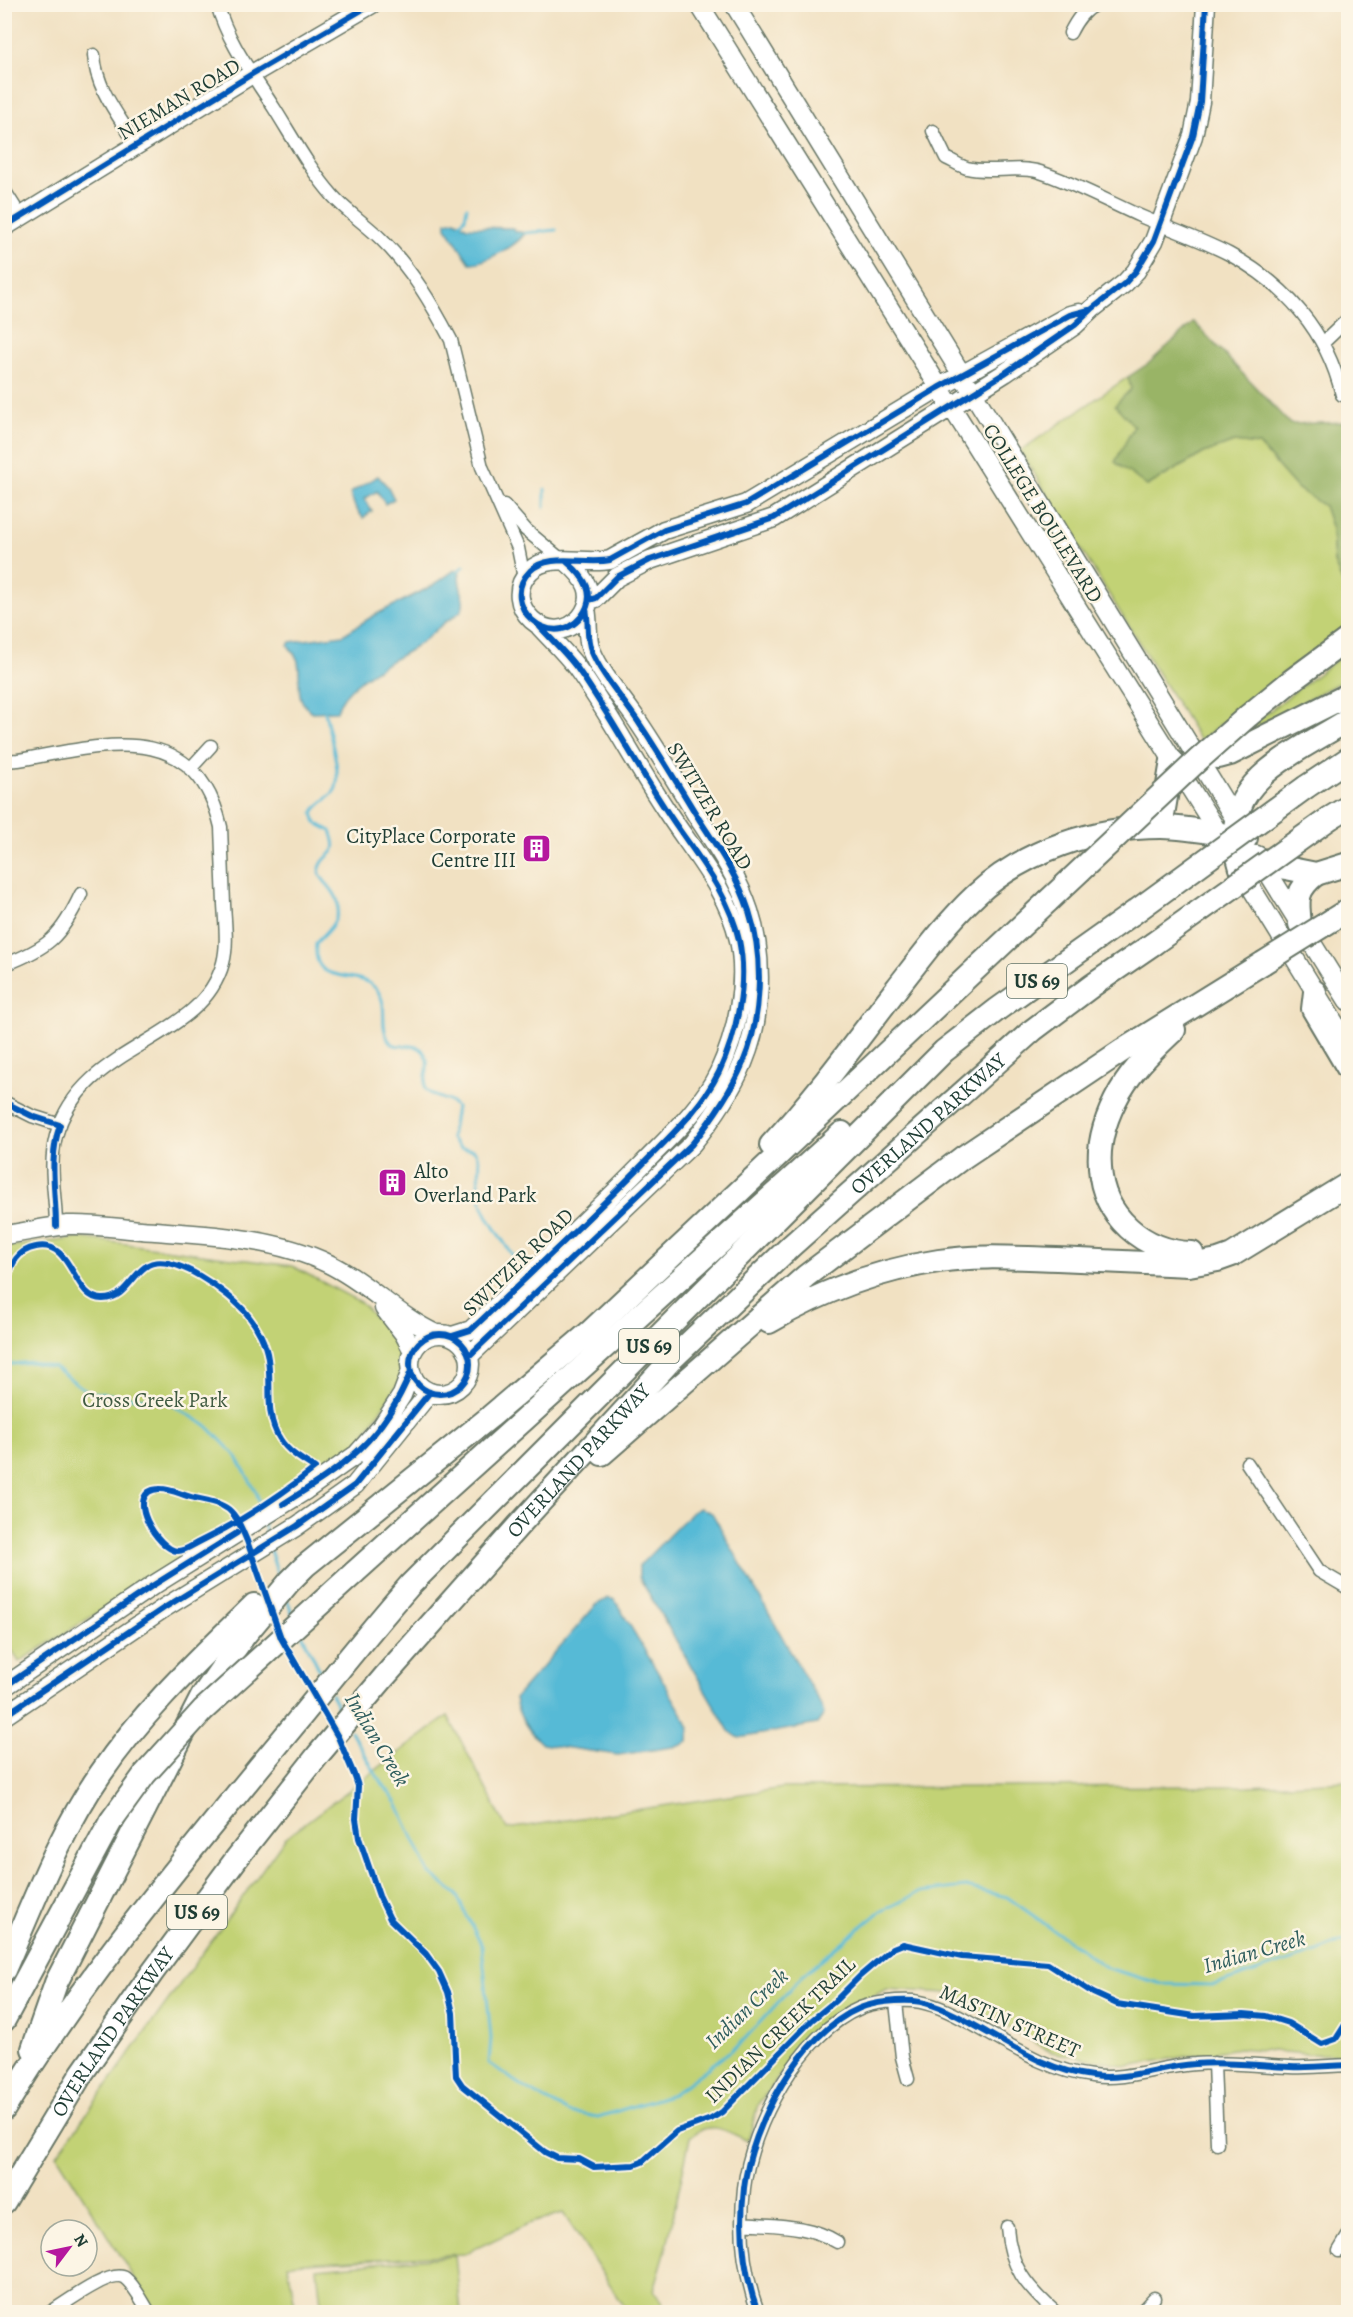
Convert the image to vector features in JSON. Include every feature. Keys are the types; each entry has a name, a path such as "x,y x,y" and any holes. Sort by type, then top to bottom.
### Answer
{"highway":[{"path":"24,2077 56,1983 203,1695 244,1636 269,1591 290,1581 548,1368 727,1204 1198,760 1291,681 1348,639"},
{"path":"1197,756 1219,757 1230,754 1348,695"},
{"path":"1245,879 1236,841 1242,800 1257,780 1278,764 1348,720"},
{"name":"OVERLAND PARKWAY","path":"4,2109 24,2077 141,1912 358,1644 456,1537 944,1051 998,1009 1348,759"},
{"path":"1161,827 1172,761"},
{"name":"OVERLAND PARKWAY","path":"4,2202 82,2073 152,1973 237,1858 318,1755 519,1525 671,1360 791,1246 1033,1030 1093,985 1339,813"},
{"path":"727,1204 738,1180 812,1097 939,935 978,893 1012,868 1048,849 1086,837 1109,832 1161,827 1236,841 1286,868 1316,874"},
{"path":"1300,924 1299,892 1305,883 1316,874 1348,864"},
{"path":"519,1525 806,1276 962,1158 1123,1050 1340,915"},
{"path":"1232,983 1174,1030 1141,1062 1116,1100 1102,1136 1100,1167 1104,1191 1115,1213 1132,1232 1153,1245 1183,1253 1212,1250 1249,1232 1326,1185 1348,1167"},
{"path":"1315,992 1313,1009 1348,1068"},
{"path":"4,2020 111,1821 145,1774 203,1710 871,1107 944,1051"},
{"path":"721,1350 801,1303 860,1280 941,1260 996,1257 1189,1265 1218,1260 1245,1248 1348,1184"},
{"path":"4,1970 58,1846 99,1775 148,1711 263,1605"}],"main road":[{"name":"NIEMAN ROAD","path":"4,227 136,144 372,4"},
{"name":"COLLEGE BOULEVARD","path":"699,4 1172,761 1300,924 1348,1001"},
{"name":"COLLEGE BOULEVARD","path":"734,4 1197,756 1236,841"},
{"path":"1026,349 974,393 764,522 650,560 617,577 587,605 574,624 552,630 540,627 524,611 520,600 520,588 531,569 541,563 610,560 664,530 754,499 963,374 1026,349 1075,325 1092,309 1109,298 1136,271 1148,252 1193,136 1200,102 1206,4"},
{"path":"754,499 764,522"},
{"path":"565,562 581,573 587,583 587,605"},
{"name":"SWITZER ROAD","path":"413,1351 426,1337 471,1330 624,1196 692,1144 729,1091 744,1061 750,1041 749,989 756,937 748,908 737,881 640,724 596,660 590,648 587,605"},
{"name":"SWITZER ROAD","path":"540,627 576,666 672,819 709,872 727,906 739,938 749,989"},
{"path":"621,738 640,724"},
{"path":"1245,879 1348,1045"},
{"name":"SWITZER ROAD","path":"444,1335 466,1348 469,1356 624,1196"},
{"path":"4,1235 56,1226 103,1226 193,1234 272,1245 300,1252 330,1264 374,1292 414,1324 444,1335"},
{"path":"374,1292 404,1334 413,1351 410,1361 411,1371 415,1380 422,1387 430,1392 448,1392 463,1382 470,1366 469,1356"},
{"path":"4,1687 152,1586 293,1498 357,1454 382,1426 402,1395 411,1371"},
{"path":"4,1716 164,1608 297,1526 355,1485 430,1392"}],"street":[{"path":"217,4 230,39 325,186 343,207 381,239 402,262 436,311 452,340 482,468 520,555 524,578"},
{"path":"1070,33 1078,18 1089,7 1096,4"},
{"path":"94,55 104,92 136,144"},
{"path":"933,130 946,158 968,168 1038,172 1227,253 1256,271 1293,302 1310,323 1336,370 1341,395"},
{"path":"4,190 21,217"},
{"path":"1323,344 1348,319"},
{"path":"497,498 526,530 565,562"},
{"path":"4,761 116,745 155,748 174,756 202,781 211,796 221,827 226,947 220,971 208,993 198,1005 185,1016 102,1068 85,1083 72,1100 56,1137 52,1166 56,1226"},
{"path":"190,769 211,746"},
{"path":"4,965 32,954 46,945 62,930 81,894"},
{"path":"4,1102 32,1116 60,1125"},
{"path":"1248,1463 1319,1571 1348,1588"},
{"name":"MASTIN STREET","path":"758,2313 744,2267 742,2223 744,2187 758,2134 770,2106 796,2065 827,2029 844,2016 870,2004 915,2001 941,2008 1049,2065 1082,2075 1119,2077 1192,2064 1240,2062 1290,2067 1348,2065"},
{"path":"896,2002 902,2057 908,2079"},
{"path":"1214,2063 1217,2144"},
{"path":"742,2223 802,2228 826,2235 837,2242"},
{"path":"1006,2227 1008,2243 1018,2272 1026,2284 1055,2313"},
{"path":"1340,2251 1348,2236"},
{"path":"54,2312 105,2279 118,2275 124,2277 133,2286 149,2313"},
{"path":"1140,2313 1154,2298"}],"green space":[{"path":"1194,322 1290,424 1348,422 1347,593 1334,562 1332,529 1324,506 1298,489 1259,445 1234,442 1204,453 1147,486 1115,462 1134,426 1115,405 1131,389 1128,377 1149,363"},
{"path":"1128,377 1132,389 1134,426 1147,486 1204,453 1234,442 1259,445 1298,489 1324,505 1332,529 1334,562 1348,592 1348,625 1200,741 1020,451"},
{"path":"1348,651 1348,678 1254,728 1251,725"},
{"name":"Cross Creek Park","path":"81,1238 292,1266 360,1302 406,1350 400,1381 350,1455 19,1662 4,1637 4,1247"},
{"path":"448,1716 507,1829 783,1788 1249,1786 1348,1781 1348,2055 1239,2048 1127,2066 1051,2052 947,1993 886,1989 814,2030 758,2104 748,2141 719,2128 705,2129 690,2137 667,2246 654,2290 667,2312 628,2312 563,2213 528,2224 464,2254 288,2264 296,2312 155,2312 99,2222 99,2218 96,2218 57,2155 285,1838"},
{"path":"455,2256 461,2312 322,2312 317,2268"}],"water":[{"path":"455,220 467,227 512,228 525,233 500,253 470,263 446,227 446,222"},
{"path":"378,476 388,487 394,499 385,504 377,491 364,499 372,511 363,518 355,507 350,493"},
{"path":"455,570 460,573 459,582 463,600 459,613 419,644 359,682 341,701 337,711 312,712 306,707 300,696 299,669 295,655 288,645 290,642 343,635 373,616 432,586"},
{"path":"700,1508 712,1513 822,1707 824,1714 817,1724 739,1738 729,1731 639,1577 639,1566 692,1512"},
{"path":"609,1598 615,1600 682,1713 689,1728 688,1742 679,1746 618,1755 542,1744 528,1729 521,1717 515,1698 597,1604"}],"waterway":[{"path":"460,223 465,218 467,207"},
{"path":"525,233 556,230"},
{"path":"545,489 545,507"},
{"path":"458,571 464,566"},
{"path":"325,712 336,763 337,783 333,793 313,813 316,823 331,831 334,840 334,850 322,862 320,873 335,895 338,911 332,925 316,943 317,958 321,967 328,972 358,979 377,990 383,1002 385,1033 391,1043 417,1047 425,1053 427,1058 425,1088 428,1092 449,1101 456,1107 451,1138 460,1148 474,1150 480,1166 478,1186 484,1210 515,1259"},
{"name":"Indian Creek","path":"4,1365 31,1362 54,1367 88,1392 166,1401 207,1426 237,1457 257,1494 261,1512"},
{"name":"Indian Creek","path":"264,1524 267,1538"},
{"name":"Indian Creek","path":"270,1550 279,1578"},
{"name":"Indian Creek","path":"287,1599 293,1615"},
{"name":"Indian Creek","path":"301,1632 323,1677"},
{"name":"Indian Creek","path":"331,1694 342,1714"},
{"name":"Indian Creek","path":"351,1731 377,1776 397,1803 429,1873 456,1894 482,1946 491,2038 489,2063 526,2089 568,2112 598,2117 673,2094 740,2044 805,1973 878,1913 920,1892 966,1887 1007,1897 1107,1968 1162,1984 1214,1985 1317,1952 1348,1939"}],"cycle path":[{"path":"4,227 252,74 372,4"},
{"path":"589,600 596,598 617,577 650,560 774,518 1005,373 1075,325 1125,283 1136,271 1154,241 1193,136 1200,102 1206,4"},
{"path":"567,562 584,580 589,601 581,617 569,627 556,630 543,627 532,620 524,610 520,597 521,584 530,571 538,565 557,560 610,560 664,530 746,504 938,388 1070,315 1089,310"},
{"path":"469,1356 692,1144 733,1084 743,1063 754,1027 759,967 754,929 744,898 720,852 648,737 596,660 589,645 586,609"},
{"path":"452,1336 471,1330 599,1208 694,1110 719,1072 731,1041 739,1008 741,956 739,940 727,904 589,685 568,657 540,627"},
{"path":"4,1102 32,1116 60,1125 53,1163 56,1226"},
{"name":"INDIAN CREEK TRAIL","path":"4,1287 14,1261 23,1252 36,1247 49,1247 58,1252 66,1260 85,1290 93,1297 103,1299 122,1292 145,1267 156,1263 169,1264 184,1268 214,1285 239,1305 254,1324 267,1353 270,1410 275,1430 287,1448 315,1468 259,1508 244,1517 229,1526 183,1550 178,1551 161,1542 147,1521 143,1509 144,1500 148,1492 159,1489 216,1503 228,1509 233,1514 238,1521 281,1638 338,1737 355,1777 358,1786 356,1819 359,1838 379,1896 390,1919 426,1954 439,1972 448,1992 453,2013 456,2076 462,2085 545,2152 557,2158 579,2159 594,2167 634,2165 642,2162 677,2131 711,2119 722,2112 812,2020 893,1948 903,1944 962,1957 1048,1964 1093,1993 1117,2004 1194,2016 1244,2014 1266,2016 1288,2023 1322,2044 1336,2039 1348,2020"},
{"path":"440,1334 461,1343 470,1364 461,1385 440,1394 419,1385 410,1364 419,1343 440,1334"},
{"path":"283,1504 325,1477 359,1450 388,1416 411,1371"},
{"path":"4,1716 164,1608 297,1526 355,1485 430,1392"},
{"path":"4,1687 152,1586 237,1533"},
{"path":"758,2312 749,2282 742,2236 744,2188 757,2137 782,2084 799,2060 838,2020 860,2008 893,2001 929,2004 959,2016 1045,2063 1092,2076 1118,2077 1182,2065 1207,2063 1297,2067 1348,2065"}],"place":[{"name":"CityPlace Corporate Centre III","path":"537,848"},
{"name":"Alto Overland Park","path":"393,1183"}]}
